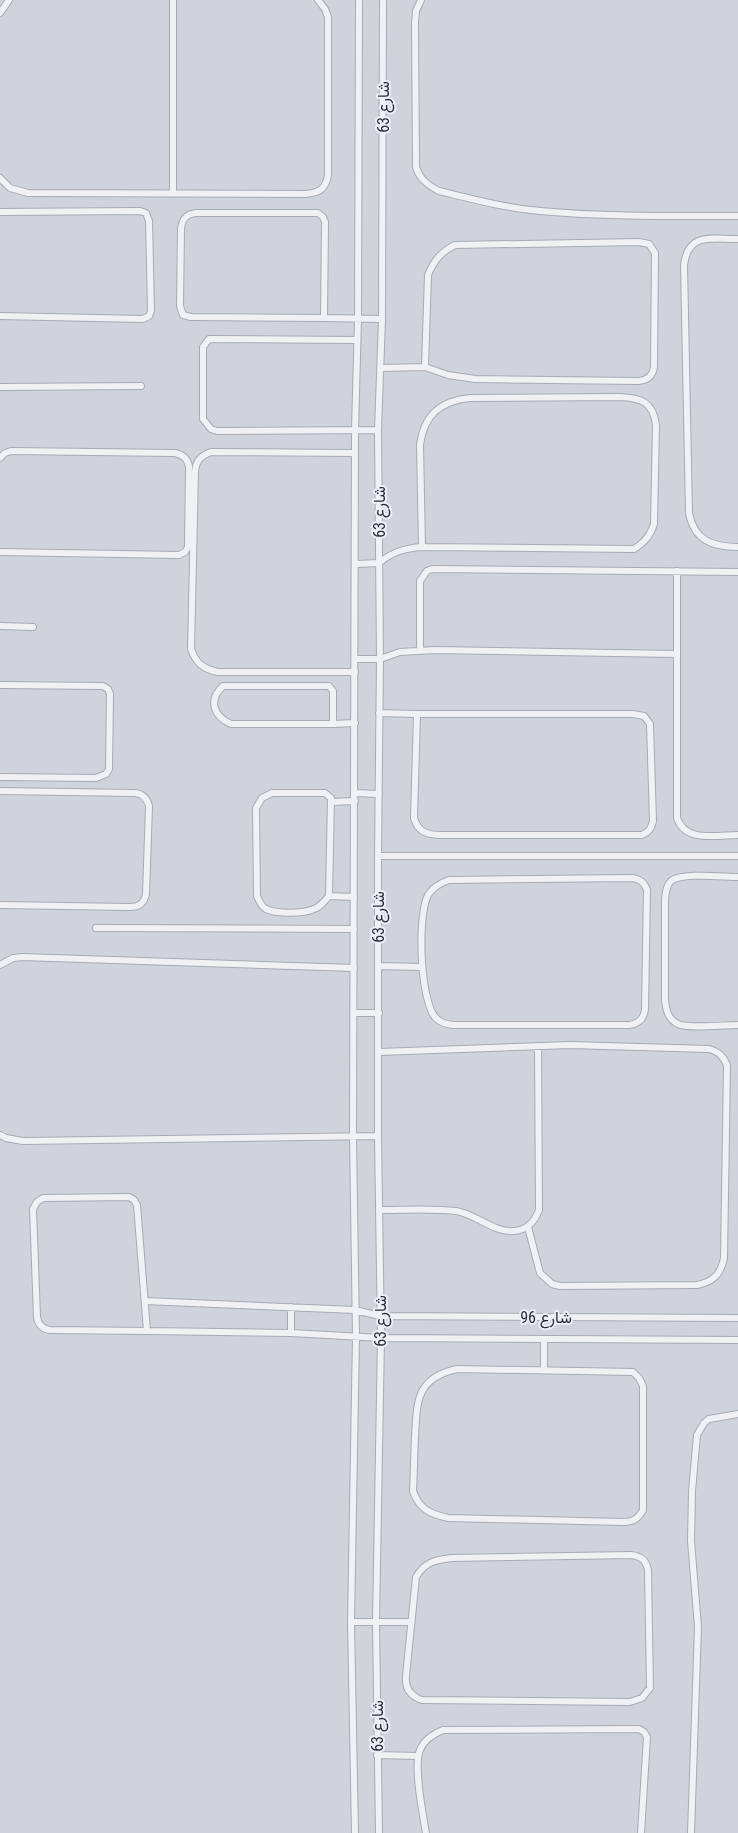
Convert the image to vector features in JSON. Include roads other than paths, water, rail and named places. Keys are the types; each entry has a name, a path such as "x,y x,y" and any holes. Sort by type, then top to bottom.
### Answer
{"lane":[{"path":"0,13 9,0"},
{"path":"173,0 173,194"},
{"path":"0,178 10,188 28,193 313,193 321,190 327,184 328,175 328,17 318,0"},
{"name":"شارع 63","path":"355,1833 351,1622 356,1336 353,1136 355,430 358,319 359,0"},
{"name":"شارع 63","path":"379,1833 376,1622 380,1338 378,1136 380,659 378,430 382,319 383,0"},
{"path":"421,0 416,11 415,23 416,168 419,175 431,187 439,191 492,204 539,211 606,215 738,216"},
{"path":"0,212 140,211 146,213 149,218 151,308 149,316 144,319 0,316"},
{"path":"324,318 325,229 323,217 318,213 196,213 185,217 181,228 180,306 183,315 191,317 382,319"},
{"path":"738,239 699,239 688,250 684,265 689,513 691,524 699,535 709,543 722,547 738,547"},
{"path":"381,368 425,367 448,375 475,379 639,381 648,378 653,371 654,361 655,259 653,248 649,244 639,242 455,245 438,256 428,275 425,367"},
{"path":"357,340 215,338 206,340 203,347 203,419 211,429 223,431 378,430"},
{"path":"0,387 141,386"},
{"path":"356,564 379,564 398,550 422,546 634,549 644,543 651,534 654,524 656,425 655,415 650,406 642,400 620,397 470,398 457,399 445,404 435,411 427,421 422,432 420,445 422,546"},
{"path":"0,458 11,451 175,453 187,459 189,466 188,547 179,555 0,552"},
{"path":"355,453 211,452 199,459 195,472 191,649 194,658 200,665 208,670 218,672 355,672"},
{"path":"420,651 420,582 426,571 432,569 738,572"},
{"path":"677,571 677,810 679,825 684,831 698,836 738,835"},
{"path":"0,626 33,627"},
{"path":"355,659 380,659 400,652 420,651 677,654"},
{"path":"0,685 103,686 108,689 110,694 109,769 106,774 96,778 0,777"},
{"path":"333,724 333,691 329,686 223,686 217,692 214,699 214,707 218,715 223,721 231,724 333,724 355,723"},
{"path":"379,713 633,714 644,716 650,724 652,827 642,835 438,835 422,832 414,818 417,714"},
{"path":"0,791 135,793 146,798 148,806 146,894 145,899 139,906 0,904"},
{"path":"272,793 325,793 330,796 328,896 323,904 306,912 272,911 260,903 256,888 256,808 262,798 272,793"},
{"path":"355,794 379,794"},
{"path":"331,802 355,801"},
{"path":"378,856 738,856"},
{"path":"738,877 679,877 669,883 666,888 665,1000 666,1010 670,1018 677,1024 686,1026 738,1025"},
{"path":"632,878 639,879 647,890 645,1009 641,1021 635,1025 444,1024 437,1019 427,1001 422,967 423,917 426,901 429,894 441,882 449,880 632,878"},
{"path":"328,896 354,897"},
{"path":"96,928 354,929"},
{"path":"0,965 13,958 22,957 354,968"},
{"path":"378,966 422,967"},
{"path":"354,1013 379,1013"},
{"path":"379,1052 538,1046 709,1049 717,1052 724,1058 727,1065 727,1074 722,1266 719,1274 713,1280 697,1285 560,1286 552,1284 540,1273 528,1227"},
{"path":"379,1210 457,1211 502,1230 515,1231 528,1227 535,1220 539,1210 538,1046"},
{"path":"0,1135 22,1141 378,1136"},
{"name":"شارع 96","path":"738,1318 380,1316 355,1310 145,1301 137,1205 134,1200 129,1197 43,1198 37,1202 33,1209 37,1317 39,1325 46,1330 292,1333 380,1338 738,1340"},
{"path":"145,1301 147,1331"},
{"path":"291,1307 292,1333"},
{"path":"544,1340 544,1371"},
{"path":"457,1369 544,1371 624,1371 633,1372 639,1378 642,1386 643,1510 639,1518 631,1522 448,1518 429,1513 421,1508 413,1491 416,1404 425,1387 439,1375 457,1369"},
{"path":"691,1833 698,1627 691,1541 692,1491 697,1435 704,1423 709,1419 738,1414"},
{"path":"637,1555 643,1559 648,1570 650,1688 642,1698 630,1702 422,1700 410,1694 406,1682 411,1622 416,1578 422,1568 430,1562 452,1558 637,1555"},
{"path":"351,1622 411,1622"},
{"path":"426,1833 420,1792 418,1756 427,1740 443,1730 638,1729 644,1732 647,1737 642,1833"},
{"path":"377,1755 418,1756"}]}
